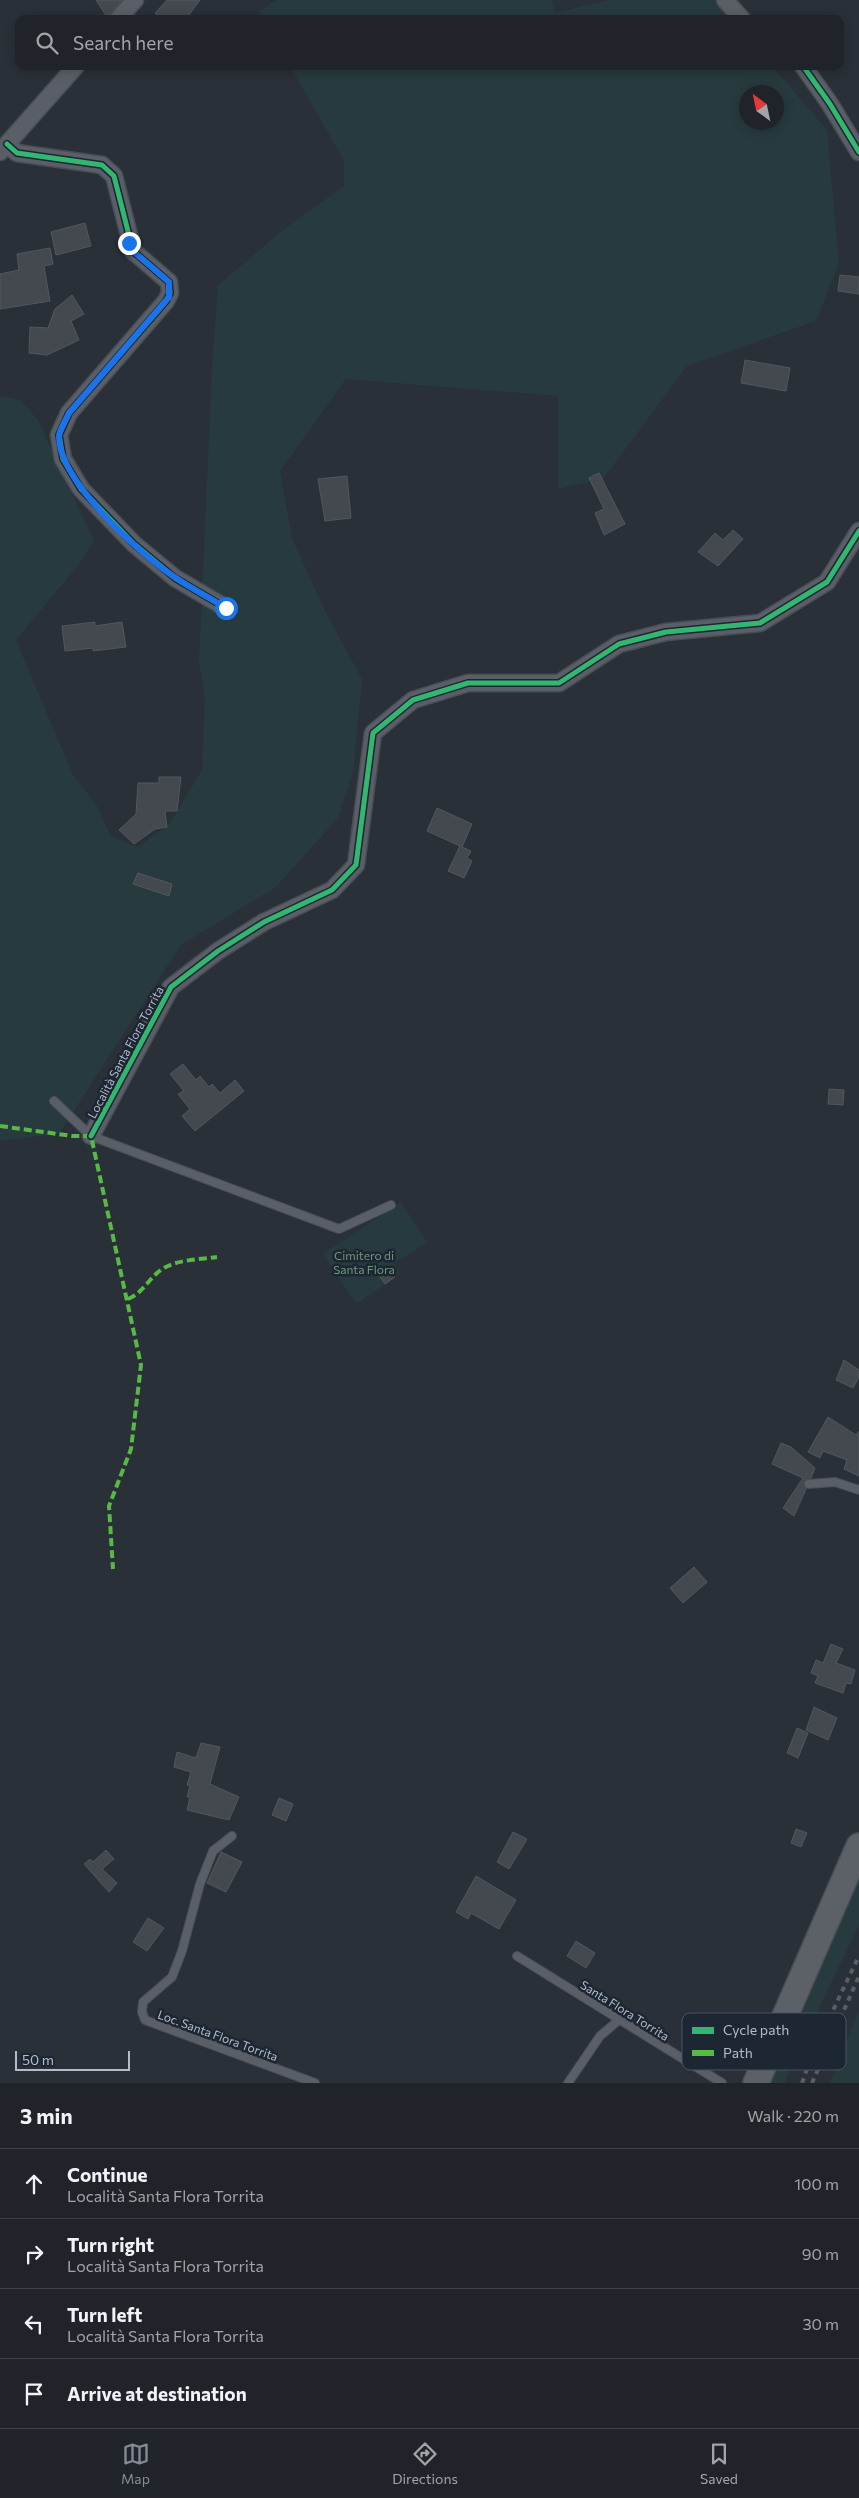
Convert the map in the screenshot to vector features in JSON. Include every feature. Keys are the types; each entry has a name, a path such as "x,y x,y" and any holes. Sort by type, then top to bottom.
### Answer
{"main road":[{"path":"786,2013 859,1846"},
{"path":"756,2083 762,2070"}],"street":[{"path":"122,15 135,0"},
{"path":"725,0 738,15"},
{"path":"72,70 3,148 17,154 102,165 114,176 133,251 169,282 170,292 166,301 69,413 59,436 63,459 81,489 134,544 175,578 226,608"},
{"path":"806,70 830,104 859,152"},
{"name":"Località Santa Flora Torrita","path":"91,1136 171,987 218,951 264,922 332,890 356,865 372,733 413,700 468,683 559,683 619,644 666,632 760,623 827,582 859,531"}],"lane":[{"path":"54,1101 91,1136 339,1229 391,1205"},
{"path":"809,1484 835,1482 859,1490"},
{"name":"Loc. Santa Flora Torrita","path":"232,1836 213,1850 200,1884 182,1951 172,1977 143,2002 142,2012 144,2020 315,2083"},
{"name":"Santa Flora Torrita","path":"517,1956 682,2059"},
{"path":"568,2083 600,2036 619,2020"},
{"name":"Santa Flora Torrita","path":"701,2070 722,2083"}],"green space":[{"path":"276,0 552,0 556,12 610,0 714,0 727,15 260,15 258,12"},
{"path":"292,70 775,70 827,130 839,264 816,321 687,366 604,478 558,489 558,396 346,379 280,471 292,538 327,615 362,679 353,773 338,818 276,887 181,945 59,1134 0,1141 0,396 20,400 38,420 94,541 80,563 16,640 73,775 96,804 111,836 138,847 170,823 202,770 205,698 199,662 212,367 218,285 283,230 344,186 344,161"},
{"name":"Cimitero di Santa Flora","path":"401,1202 427,1242 394,1264 400,1274 356,1304 323,1254"},
{"path":"859,1872 859,1925 817,2013 797,2013"},
{"path":"859,2010 859,2083 830,2083 835,2070 846,2070 846,2043"},
{"path":"772,2070 790,2070 785,2083 766,2083"}],"building":[{"path":"96,0 122,0 109,15 106,15"},
{"path":"167,0 200,0 189,15 158,15 155,13"},
{"path":"85,223 91,246 56,255 51,232"},
{"path":"50,248 53,264 44,266 50,301 0,309 0,274 19,270 17,254"},
{"path":"840,275 859,277 859,294 838,291"},
{"path":"72,295 84,314 71,321 79,340 47,355 29,353 30,327 48,328 55,309"},
{"path":"745,360 790,368 786,391 741,383"},
{"path":"599,473 625,524 604,535 595,513 604,509 589,478"},
{"path":"347,476 351,518 325,521 318,479"},
{"path":"733,530 743,539 718,566 698,552 715,533 723,540"},
{"path":"95,622 95,626 122,622 126,647 93,651 93,648 65,651 62,626"},
{"path":"159,777 181,777 177,811 165,811 167,827 155,829 134,844 119,830 136,814 138,783 159,783"},
{"path":"437,808 472,824 462,847 471,851 467,858 472,861 464,878 448,871 460,846 427,831"},
{"path":"138,873 172,884 169,896 133,884"},
{"path":"183,1064 196,1080 200,1076 209,1087 212,1084 220,1093 235,1080 244,1091 195,1131 182,1116 190,1109 178,1094 184,1091 170,1074"},
{"path":"829,1089 844,1090 843,1105 828,1104"},
{"path":"387,1267 395,1277 385,1284 378,1274"},
{"path":"844,1360 859,1370 859,1377 853,1388 836,1380"},
{"path":"828,1417 856,1435 859,1431 859,1476 844,1469 847,1460 823,1451 820,1458 808,1452"},
{"path":"781,1443 791,1447 815,1468 811,1478 804,1482 806,1489 794,1516 783,1508 803,1478 772,1464"},
{"path":"694,1567 707,1582 683,1603 670,1588"},
{"path":"831,1644 843,1649 836,1663 855,1670 851,1684 846,1683 843,1693 815,1683 818,1676 811,1673 816,1660 823,1663"},
{"path":"814,1707 837,1718 828,1740 806,1730"},
{"path":"797,1728 808,1733 798,1758 787,1753"},
{"path":"201,1743 220,1747 210,1784 239,1797 229,1820 187,1810 190,1797 187,1797 190,1786 187,1785 191,1772 174,1767 177,1752 196,1758"},
{"path":"279,1798 293,1804 286,1821 272,1815"},
{"path":"796,1829 807,1833 801,1847 791,1843"},
{"path":"513,1832 527,1839 509,1869 497,1862"},
{"path":"106,1850 114,1859 102,1869 117,1883 109,1892 84,1864 90,1859 93,1862"},
{"path":"221,1852 242,1862 226,1892 207,1883"},
{"path":"476,1876 516,1900 499,1929 471,1913 468,1919 456,1912"},
{"path":"148,1918 164,1928 147,1951 133,1942"},
{"path":"576,1941 595,1953 586,1968 567,1956"}],"railway":[{"path":"832,2013 859,1956"},
{"path":"843,2013 859,1976"},
{"path":"802,2083 807,2070"},
{"path":"812,2083 818,2070"}],"marked path":[{"path":"0,1126 72,1136 91,1136 141,1365 131,1449 109,1506 113,1569"},
{"path":"128,1299 140,1291 163,1268 186,1261 217,1257"}],"cycle path":[{"path":"806,70 830,104 859,152"},
{"path":"7,144 17,153 102,165 114,176 133,251 169,282 170,293 166,301 69,413 59,435 63,459 81,489 134,544 175,578 226,608"},
{"path":"91,1136 171,987 218,951 264,922 332,890 356,865 373,733 413,700 468,683 559,683 619,644 666,632 760,623 827,582 859,531"}],"route":[{"path":"129,243 137,255 169,282 169,297 69,413 59,436 63,459 81,489 134,544 175,578 226,608"}]}
